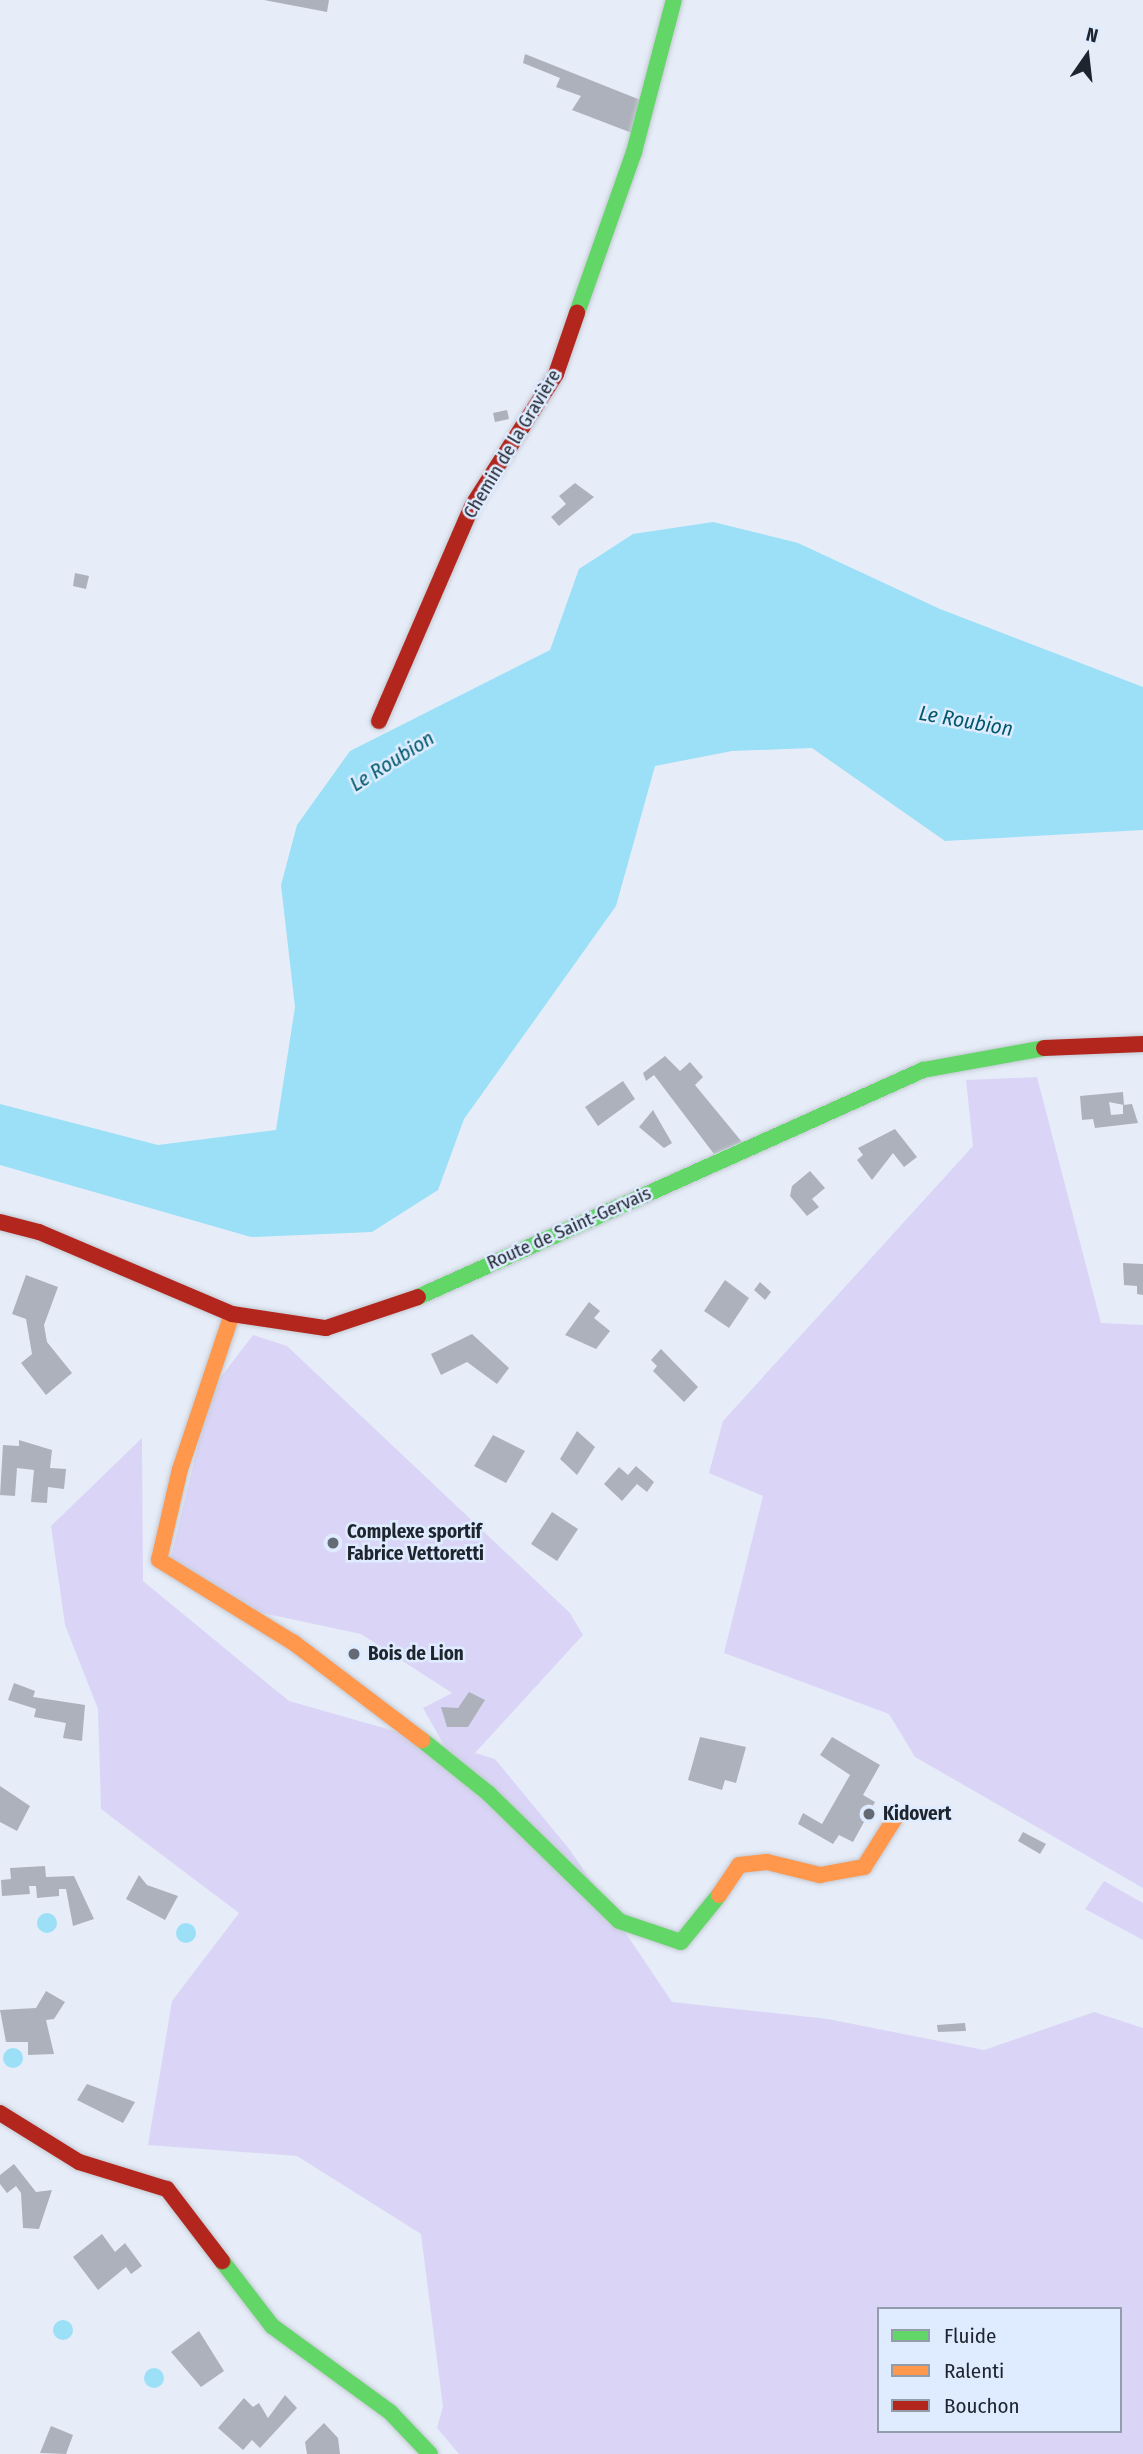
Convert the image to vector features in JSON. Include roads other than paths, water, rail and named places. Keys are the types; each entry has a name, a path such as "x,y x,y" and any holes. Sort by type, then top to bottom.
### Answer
{"street":[{"name":"Chemin de la Gravière","path":"379,721 472,506 556,374 635,152 674,0"},
{"name":"Route de Saint-Gervais","path":"0,1222 39,1232 232,1314 326,1328 377,1315 923,1070 1069,1044 1143,1044"},
{"path":"232,1314 180,1468 159,1560 294,1643 430,1746 488,1793 619,1921 681,1942 696,1931 739,1866 767,1862 820,1875 847,1874 864,1867 895,1818"},
{"path":"0,2113 79,2162 167,2189 272,2326 390,2412 430,2454"}],"water":[{"name":"Le Roubion","path":"713,522 798,543 940,609 1143,687 1143,830 945,841 812,748 732,751 655,766 616,906 464,1119 438,1190 372,1232 251,1237 0,1165 0,1104 158,1145 276,1130 295,1007 281,885 297,825 350,751 550,650 579,569 633,534"},
{"path":"43,1913 51,1913 57,1923 51,1933 43,1933 37,1927 37,1919"},
{"path":"182,1923 190,1923 196,1933 190,1943 182,1943 176,1937 176,1929"},
{"path":"9,2048 17,2048 23,2058 17,2068 9,2068 3,2062 3,2054"},
{"path":"59,2320 67,2320 73,2330 67,2340 59,2340 53,2334 53,2326"},
{"path":"150,2368 158,2368 164,2378 158,2388 150,2388 144,2382 144,2374"}],"place":[{"name":"Complexe sportif Fabrice Vettoretti","path":"333,1543"},
{"name":"Bois de Lion","path":"354,1654"},
{"name":"Kidovert","path":"869,1814"}]}
